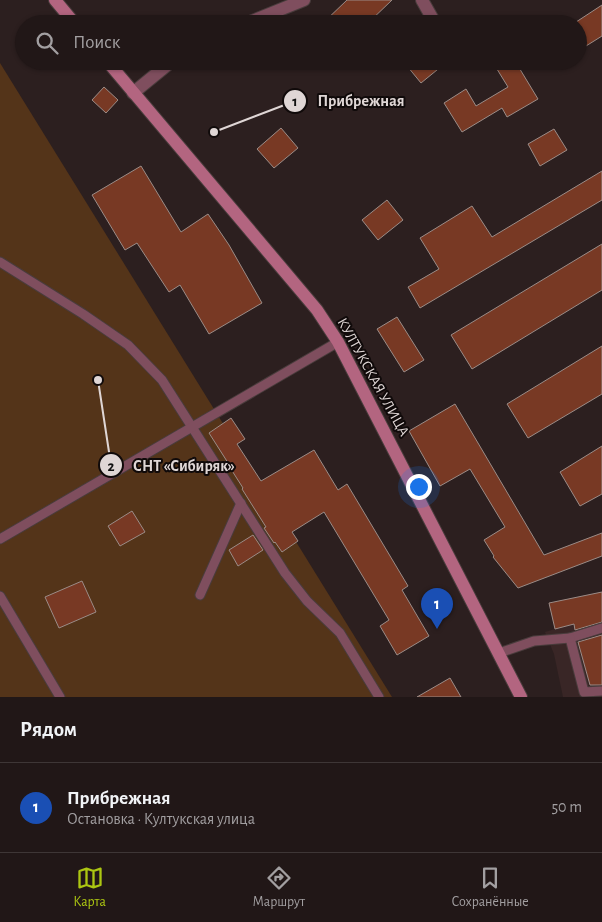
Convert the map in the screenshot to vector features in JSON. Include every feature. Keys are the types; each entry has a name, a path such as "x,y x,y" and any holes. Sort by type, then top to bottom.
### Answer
{"main road":[{"path":"55,0 68,15"},
{"name":"КУЛТУКСКАЯ УЛИЦА","path":"115,70 317,310 338,342 522,697"}],"street":[{"path":"267,15 304,0"},
{"path":"422,0 430,15"},
{"path":"133,92 161,70"}],"lane":[{"path":"0,262 83,314 128,345 162,380 286,573 307,601 340,633 379,697"},
{"path":"0,539 338,342"},
{"path":"200,595 241,503"},
{"path":"0,596 60,697"},
{"path":"499,653 534,642 570,638 602,628"},
{"path":"570,638 584,692 602,691"}],"shaded area":[{"path":"0,63 392,697 0,697"},
{"path":"602,592 602,697 563,697 554,654 545,632 555,629 549,606 562,600"}],"building":[{"path":"347,0 392,0 376,15 331,15"},
{"path":"602,5 602,36 587,45 587,15"},
{"path":"410,70 437,70 421,83"},
{"path":"498,70 520,70 538,99 507,117 502,108 462,132 444,103 466,89 476,106 508,87"},
{"path":"104,87 118,100 106,113 92,100"},
{"path":"281,128 298,148 274,168 257,149"},
{"path":"554,129 567,150 540,166 528,144"},
{"path":"141,166 181,232 208,214 229,245 262,303 209,334 180,285 169,292 137,243 125,250 92,195"},
{"path":"602,171 602,200 420,308 408,287 439,269 420,238 472,206 492,237"},
{"path":"387,200 403,220 378,240 362,220"},
{"path":"602,244 602,290 472,369 451,335"},
{"path":"397,317 424,360 404,372 377,329"},
{"path":"602,346 602,394 528,438 507,404"},
{"path":"455,404 544,555 602,533 602,556 518,588 493,557 484,540 505,527 470,469 440,486 409,431"},
{"path":"231,418 245,439 237,444 261,481 314,450 338,490 347,484 408,586 402,590 429,636 397,655 380,626 389,620 324,512 292,532 298,541 282,552 264,528 266,527 209,433"},
{"path":"602,446 602,494 580,506 560,472"},
{"path":"132,511 145,532 120,546 108,526"},
{"path":"253,535 263,550 238,566 229,550"},
{"path":"82,581 96,612 59,628 45,597"},
{"path":"602,592 602,622 575,630 574,624 555,629 549,603"},
{"path":"602,635 602,685 590,685 578,642"},
{"path":"450,678 461,697 417,697"}],"place":[{"name":"Прибрежная","path":"214,132"},
{"name":"СНТ «Сибиряк»","path":"98,380"},
{"name":"Прибрежная","path":"437,629"}]}
